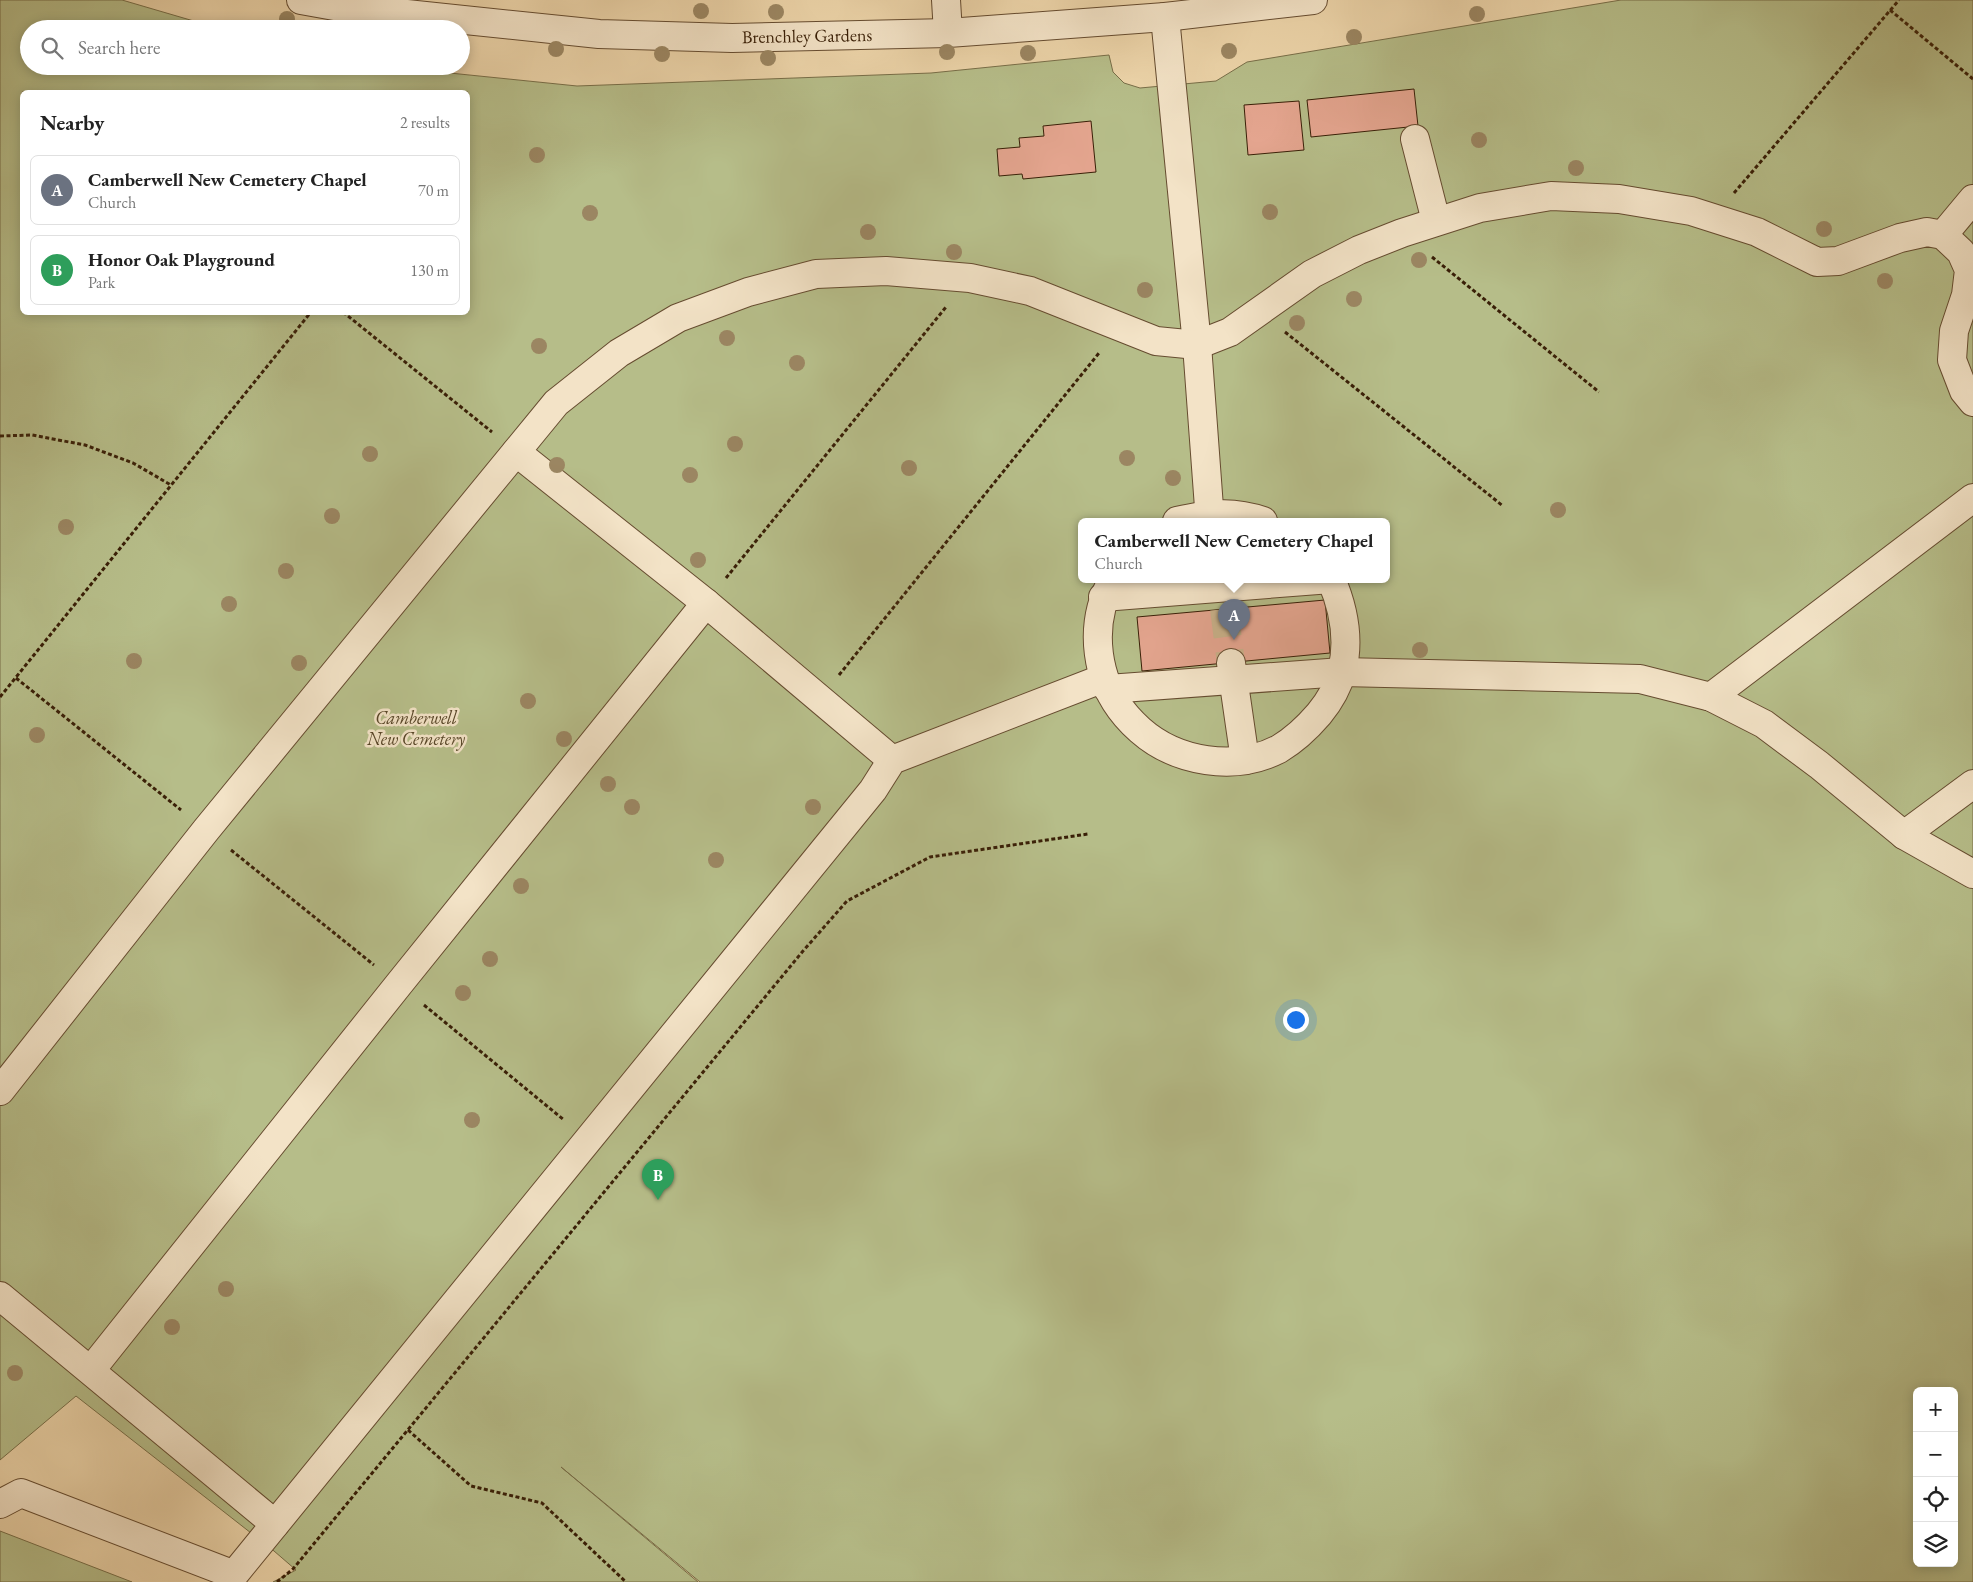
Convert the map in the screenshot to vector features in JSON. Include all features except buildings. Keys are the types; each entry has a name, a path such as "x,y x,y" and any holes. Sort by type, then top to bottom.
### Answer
{"street":[{"name":"Brenchley Gardens","path":"301,0 599,34 732,38 948,33 1165,17 1313,0"},
{"path":"946,0 948,33"},
{"path":"1165,17 1197,345 1210,517 1246,515 1254,518"},
{"path":"1415,139 1436,221"},
{"path":"0,1092 206,830 556,403 619,353 678,318 748,292 816,274 886,271 970,278 1030,291 1156,341 1197,345 1230,332 1312,274 1359,250 1436,221 1480,208 1551,196 1619,199 1691,212 1757,232 1817,262 1838,261 1900,238 1927,232 1943,234 1961,252 1969,270 1966,295 1954,331 1952,360 1964,390 1973,402"},
{"path":"1943,234 1973,199"},
{"path":"516,452 706,603 892,760"},
{"path":"1712,698 1973,498"},
{"path":"1297,583 1221,592 1108,588 1098,624 1098,652 1106,684 1126,717 1150,739 1180,755 1212,762 1245,760 1278,749 1306,730 1328,703 1342,672 1346,640 1343,608 1333,583"},
{"path":"91,1370 398,984 706,603"},
{"path":"1233,671 1245,760"},
{"path":"0,1504 21,1493 230,1578 873,790 892,760 1106,684 1233,671 1640,679 1712,698 1764,724 1819,765 1904,835 1973,874"},
{"path":"1904,835 1973,784"},
{"path":"0,1296 275,1524"}],"path":[{"path":"1712,218 1899,0"},
{"path":"1890,10 1973,79"},
{"path":"1402,233 1599,392"},
{"path":"706,603 970,278"},
{"path":"1259,312 1503,506"},
{"path":"0,697 309,315"},
{"path":"347,315 516,452"},
{"path":"820,699 1120,328"},
{"path":"0,436 32,435 85,444 133,464 171,485"},
{"path":"16,678 398,984 588,1140"},
{"path":"277,1582 293,1570 797,959 847,901 930,857 1088,834"},
{"path":"408,1430 470,1486 542,1503 626,1582"}],"green space":[{"name":"Camberwell New Cemetery","path":"0,0 122,0 190,20 20,20 20,75 469,75 577,86 931,73 1109,55 1113,72 1124,83 1140,88 1216,81 1247,62 1621,0 1973,0 1973,1582 700,1582 561,1467 698,1582 273,1582 296,1570 76,1396 0,1460"},
{"path":"0,1531 132,1582 0,1582"}],"tunnel":[{"path":"1224,609 1231,663"}],"place":[{"name":"Camberwell New Cemetery Chapel","path":"1234,640"},
{"name":"Honor Oak Playground","path":"658,1200"}]}
